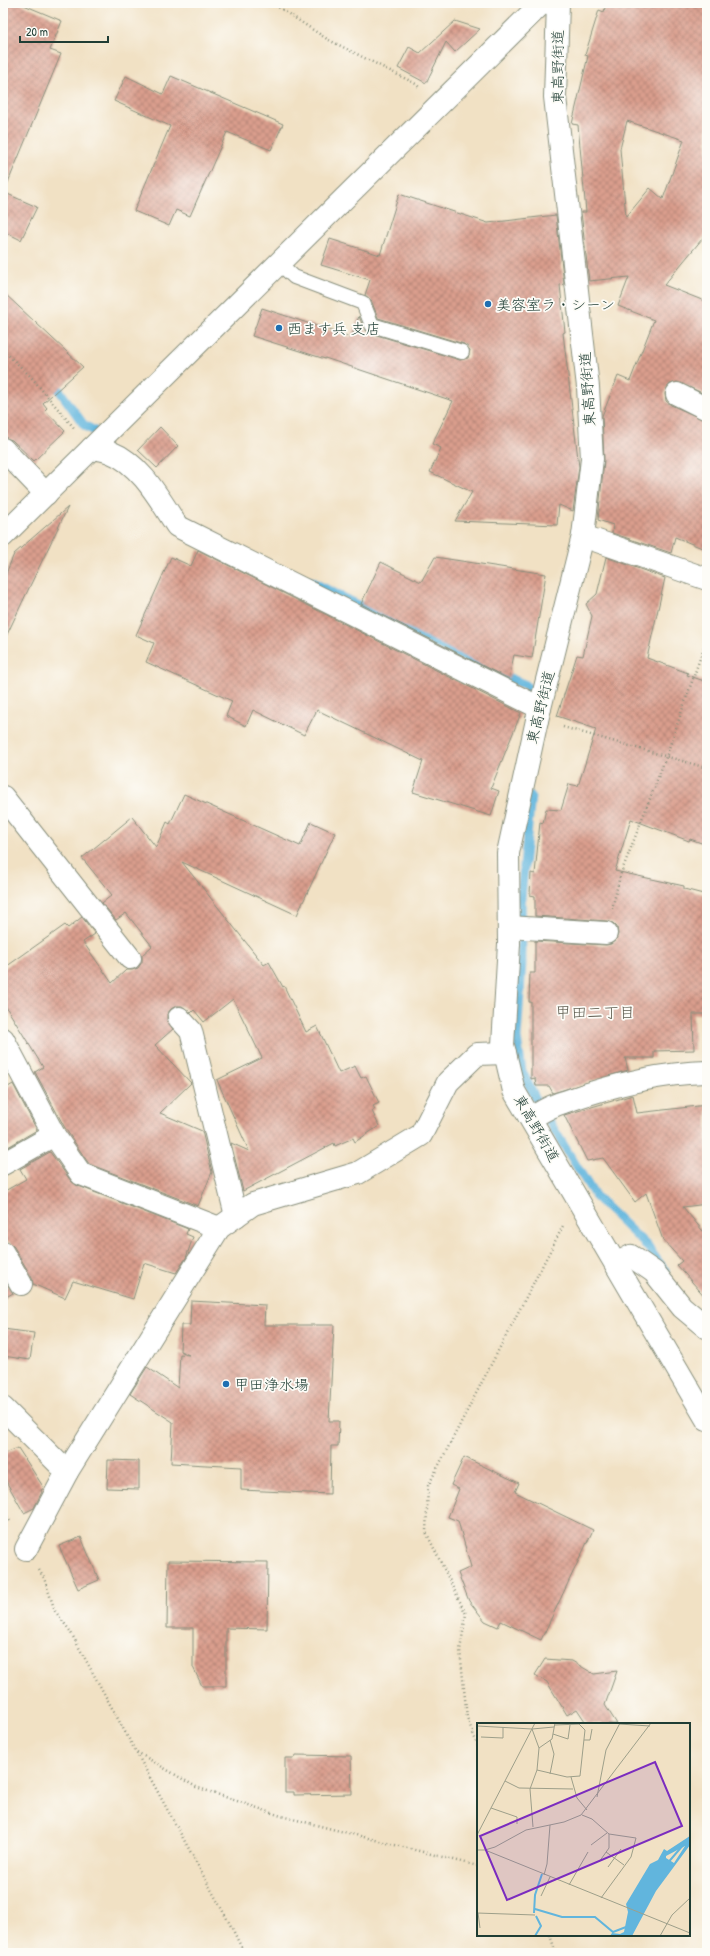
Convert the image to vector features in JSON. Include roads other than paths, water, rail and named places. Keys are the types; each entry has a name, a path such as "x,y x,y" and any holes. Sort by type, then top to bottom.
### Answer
{"street":[{"path":"3,536 435,107 542,3"},
{"name":"東高野街道","path":"558,3 555,97 589,401 592,459 583,536 539,714 508,853 509,944 503,1045 514,1091 707,1420"},
{"path":"677,394 707,409"},
{"path":"98,441 111,453 128,463 146,480 177,526 539,714"},
{"path":"3,449 46,494"},
{"path":"583,536 707,579"},
{"path":"3,797 130,958"},
{"path":"509,927 606,933"},
{"path":"179,1018 191,1031 227,1222"},
{"path":"3,1039 54,1135 81,1174 227,1222"},
{"path":"26,1548 67,1472 227,1222 253,1204 358,1173 421,1135 448,1082 477,1054 505,1053"},
{"path":"531,1118 562,1102 632,1082 686,1072 707,1072"},
{"path":"3,1164 54,1135"},
{"path":"3,1253 21,1284"},
{"path":"616,1264 631,1256 654,1272 682,1307 707,1328"},
{"path":"3,1408 67,1472"}],"lane":[{"path":"278,263 294,277 363,303 372,325 462,352"}],"waterway":[{"path":"52,380 84,425 103,436"},
{"path":"310,581 488,669 526,685 536,699"},
{"path":"531,796 521,897 522,963 517,1038 522,1071 536,1100 595,1196 647,1246 665,1271"}],"place":[{"name":"美容室ラ・シーン","path":"488,304"},
{"name":"西ます兵 支店","path":"279,328"},
{"name":"甲田浄水場","path":"226,1384"}],"district":[{"name":"甲田二丁目","path":"595,1012"}]}
